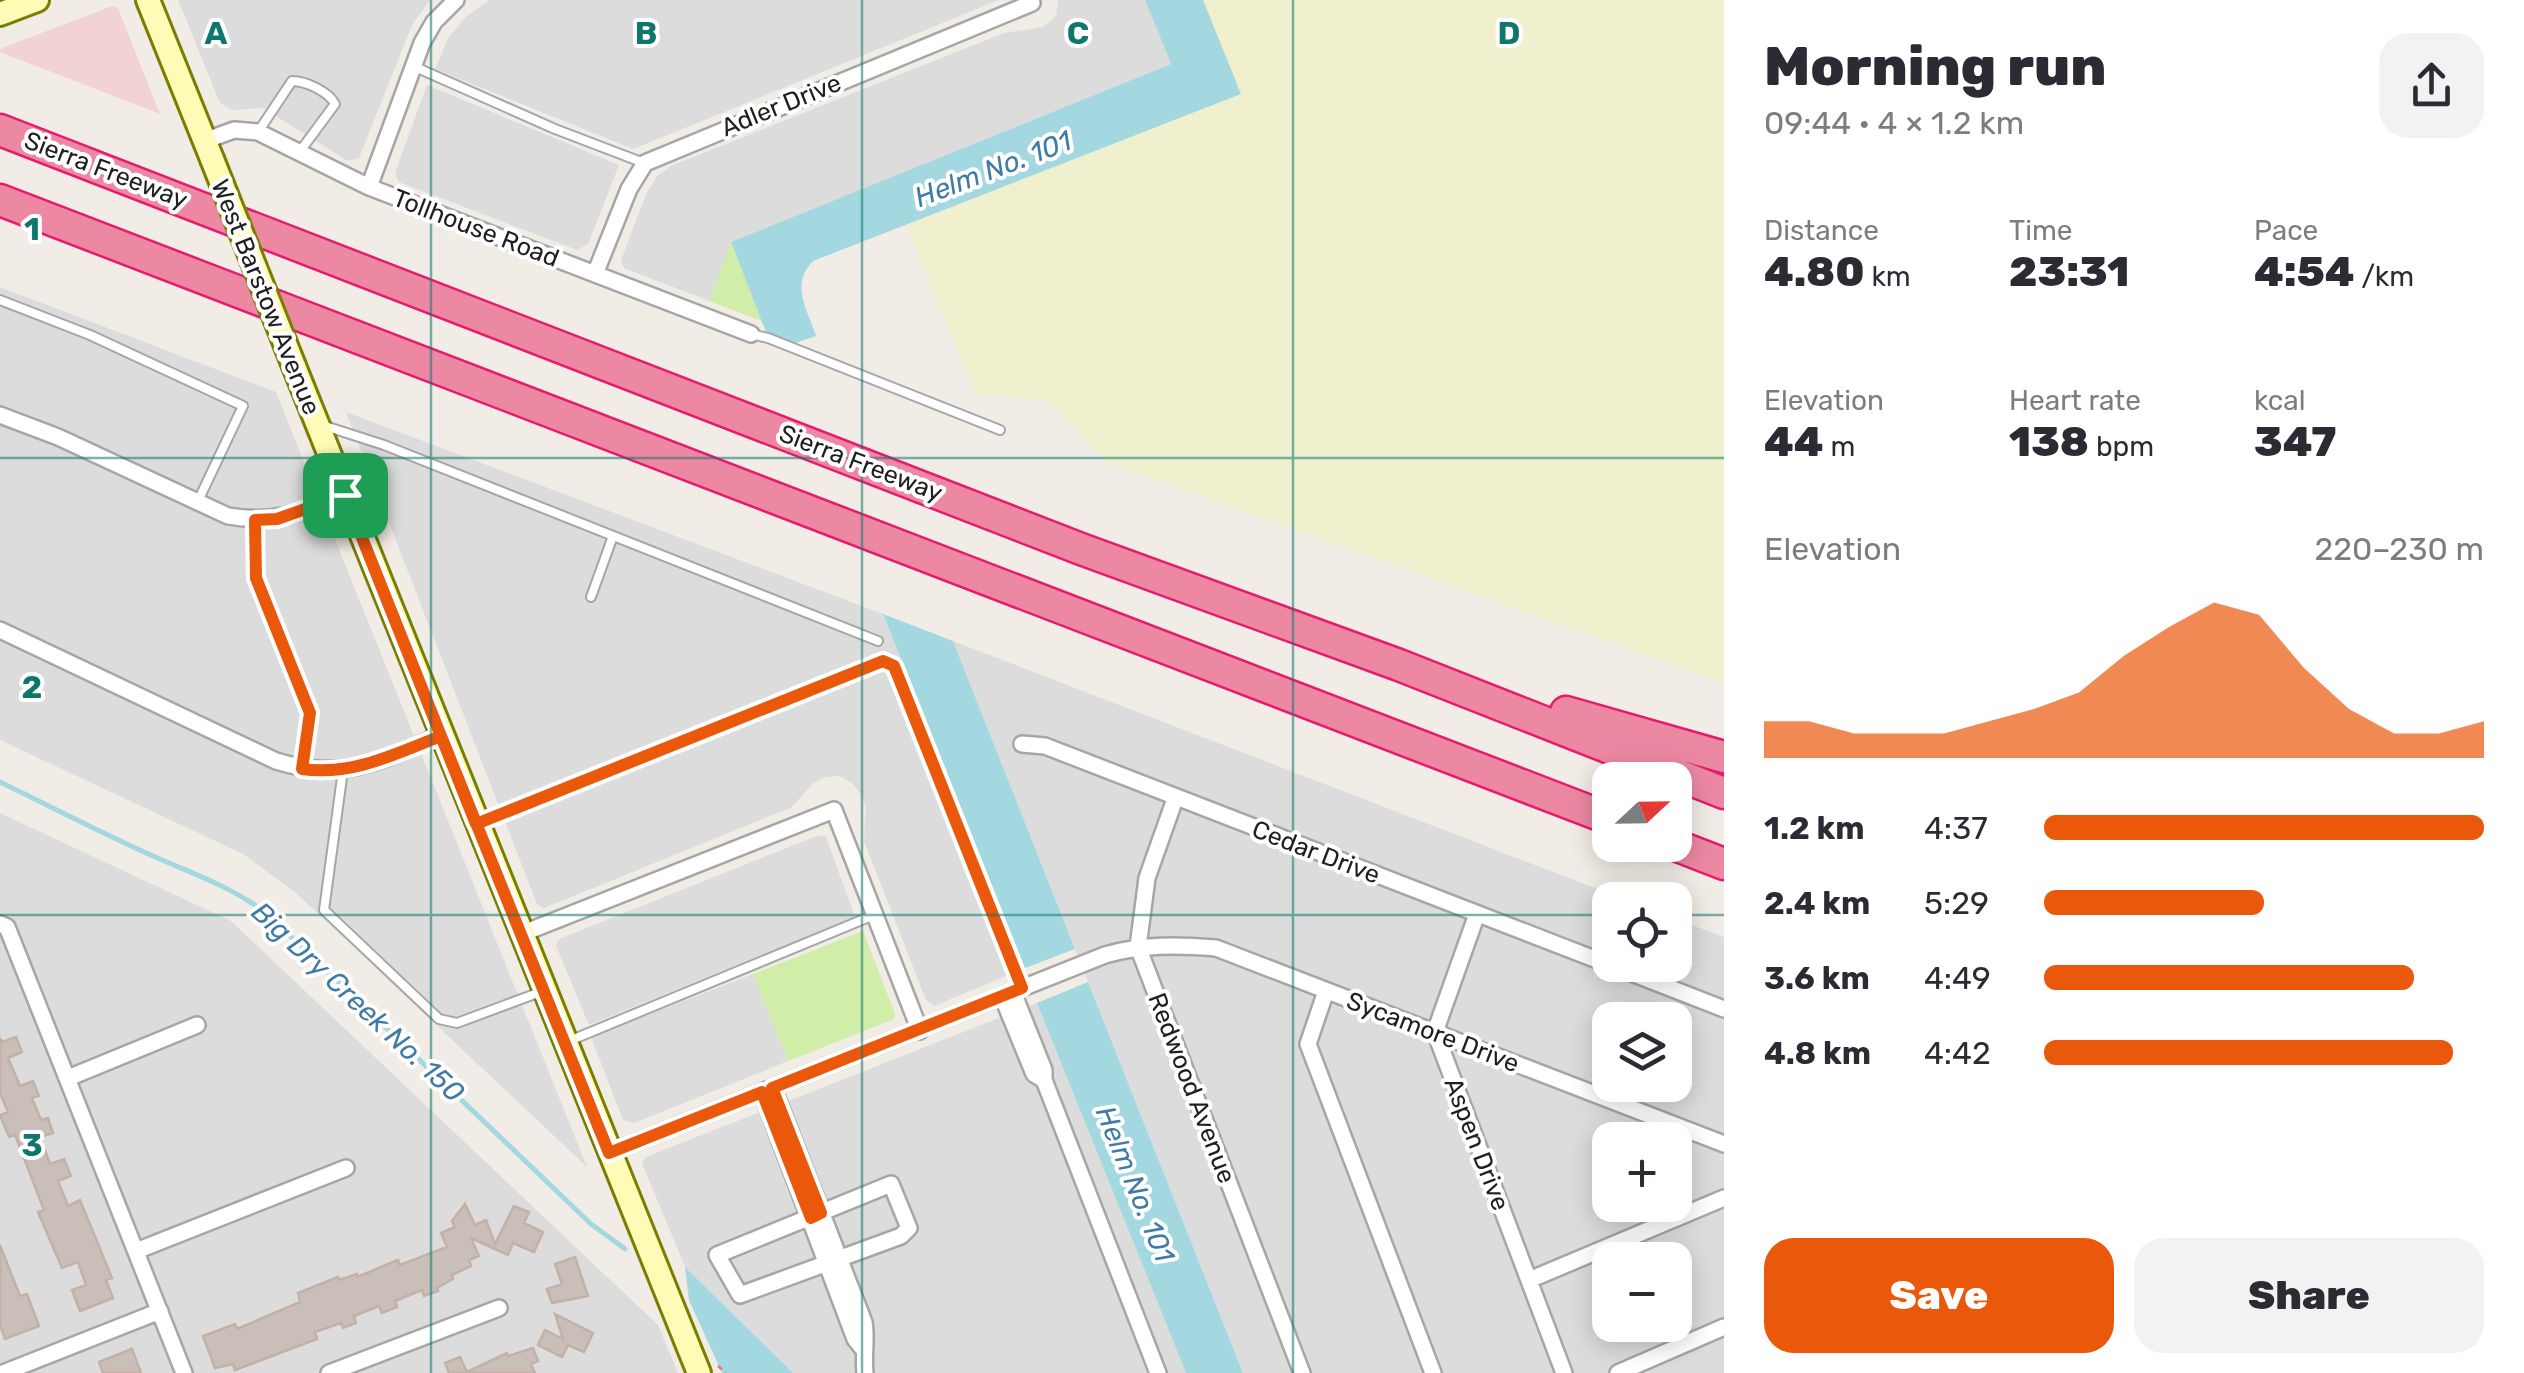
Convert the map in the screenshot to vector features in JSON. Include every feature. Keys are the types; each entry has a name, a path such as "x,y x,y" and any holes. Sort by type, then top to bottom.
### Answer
{"highway":[{"name":"Sierra Freeway","path":"0,130 1044,535 1399,665 1724,792"},
{"path":"0,200 1592,812"},
{"path":"1399,665 1724,757"},
{"path":"1692,851 1724,864"}],"main road":[{"path":"0,14 36,0"},
{"name":"West Barstow Avenue","path":"148,0 609,1153 706,1367"}],"street":[{"path":"369,187 413,66 434,22 456,0"},
{"name":"Adler Drive","path":"645,163 1031,2"},
{"path":"208,150 234,130 258,132"},
{"name":"Tollhouse Road","path":"258,132 369,187 751,334"},
{"path":"595,274 629,188 645,163"},
{"path":"0,416 58,437 228,516 277,519 345,495"},
{"path":"0,630 302,769 343,770 378,762 441,736"},
{"name":"Cedar Drive","path":"1022,744 1045,746 1592,958"},
{"name":"Redwood Avenue","path":"1175,798 1148,878 1138,946 1302,1373"},
{"path":"521,934 834,810 920,1031"},
{"path":"1435,1032 1477,914"},
{"path":"4,926 184,1373"},
{"name":"Sycamore Drive","path":"609,1153 1012,992 1138,946 1216,948 1724,1144"},
{"name":"Cedar Drive","path":"1655,982 1724,1008"},
{"path":"1326,991 1308,1044 1433,1373"},
{"path":"1012,992 1158,1373"},
{"path":"68,1078 198,1025"},
{"name":"Aspen Drive","path":"1435,1032 1564,1373"},
{"path":"767,1090 834,1261 864,1322 865,1373"},
{"path":"136,1251 346,1168"},
{"path":"891,1184 909,1228 900,1236 740,1296 717,1254 816,1215 891,1184"},
{"path":"1529,1280 1724,1198"},
{"path":"328,1373 498,1308"},
{"path":"2,1373 160,1311"},
{"path":"1618,1373 1724,1328"}],"lane":[{"path":"413,66 555,129 645,163"},
{"path":"258,132 292,81 300,81 331,98 335,104 298,154"},
{"path":"0,300 90,334 243,406 197,503"},
{"path":"751,334 1000,430"},
{"path":"316,423 384,445 878,641"},
{"path":"255,520 256,578 310,713 302,769"},
{"path":"591,597 613,536"},
{"path":"476,824 883,661 894,666 1012,992"},
{"path":"343,770 324,910 439,1019 458,1023 544,990"},
{"path":"565,1042 874,915"}],"path":[{"path":"706,1367 726,1373"}],"shaded area":[{"path":"178,0 430,0 412,25 359,158 348,161 263,108 232,110 220,103"},
{"path":"489,0 999,0 633,149 435,69 448,38 466,17"},
{"path":"1058,0 1145,0 1171,64 732,242 709,301 624,268 621,260 647,192 658,175 673,165 1004,33 1043,27 1056,16"},
{"path":"112,6 118,8 160,114 0,52 0,49"},
{"path":"427,85 619,165 588,244 577,250 399,182 395,173"},
{"path":"0,287 276,392 587,1167 295,892 243,854 0,740"},
{"path":"346,412 883,614 1025,968 934,1006 926,1000 864,841 866,807 861,794 839,776 813,783 792,807 544,908 537,904"},
{"path":"953,641 1592,887 1592,982 1692,982 1692,925 1724,937 1724,1373 1243,1373"},
{"path":"0,813 231,921 658,1325 678,1373 0,1373"},
{"path":"819,835 826,837 855,917 589,1025 556,946 559,939"},
{"path":"753,974 788,1061 634,1123 623,1120 591,1037"},
{"path":"1037,1003 1186,1373 793,1373 685,1267 642,1163 646,1157"}],"green space":[{"path":"1203,0 1724,0 1724,683 1109,463 1048,401 975,393 906,225 1240,94"},
{"path":"731,242 762,321 709,301"},
{"path":"863,931 894,1019 788,1061 753,974"}],"water":[{"name":"Helm No. 101","path":"1145,0 1203,0 1241,94 813,261 801,288 816,336 781,348 771,345 731,242 1171,64"},
{"path":"883,614 953,641 1075,949 1025,968"},
{"name":"Helm No. 101","path":"1088,982 1243,1373 1186,1373 1037,1003"},
{"path":"685,1267 793,1373 722,1373 689,1300"}],"building":[{"path":"16,1037 22,1052 8,1058 20,1086 33,1081 39,1096 32,1098 41,1120 48,1118 53,1133 40,1137 50,1164 64,1159 71,1176 58,1181 68,1206 80,1200 112,1278 106,1280 113,1298 80,1311 72,1290 86,1285 78,1262 62,1268 38,1212 44,1210 15,1135 9,1137 0,1115 8,1112 0,1093 0,1038 2,1042"},
{"path":"465,1204 475,1225 486,1220 495,1244 514,1206 529,1212 524,1223 543,1232 534,1252 513,1243 508,1255 471,1238 479,1256 469,1260 471,1266 452,1275 453,1279 438,1291 424,1296 422,1290 395,1301 397,1307 382,1313 379,1306 354,1316 356,1323 343,1328 341,1323 315,1332 317,1339 235,1370 233,1364 215,1368 203,1336 235,1324 237,1329 300,1302 298,1293 338,1277 357,1277 398,1260 400,1265 447,1247 441,1233 455,1227 452,1221"},
{"path":"0,1245 20,1296 27,1294 39,1326 5,1339 0,1325"},
{"path":"575,1257 588,1296 552,1303 547,1289 562,1284 555,1264"},
{"path":"555,1314 593,1333 584,1352 568,1345 562,1357 538,1345 545,1330 563,1339"},
{"path":"533,1348 538,1361 531,1364 535,1373 449,1373 445,1363 460,1357 467,1372 507,1353 508,1356"},
{"path":"132,1349 141,1373 103,1373 99,1362"}],"waterway":[{"name":"Big Dry Creek No. 150","path":"0,782 216,883 266,913 591,1224 625,1249"}],"route":[{"path":"345,495 277,519 255,520 256,578 310,713 302,769 343,770 378,762 441,736 609,1153 762,1092 811,1218 821,1213 772,1088 1022,988 894,666 883,661 476,824 345,495"}]}
